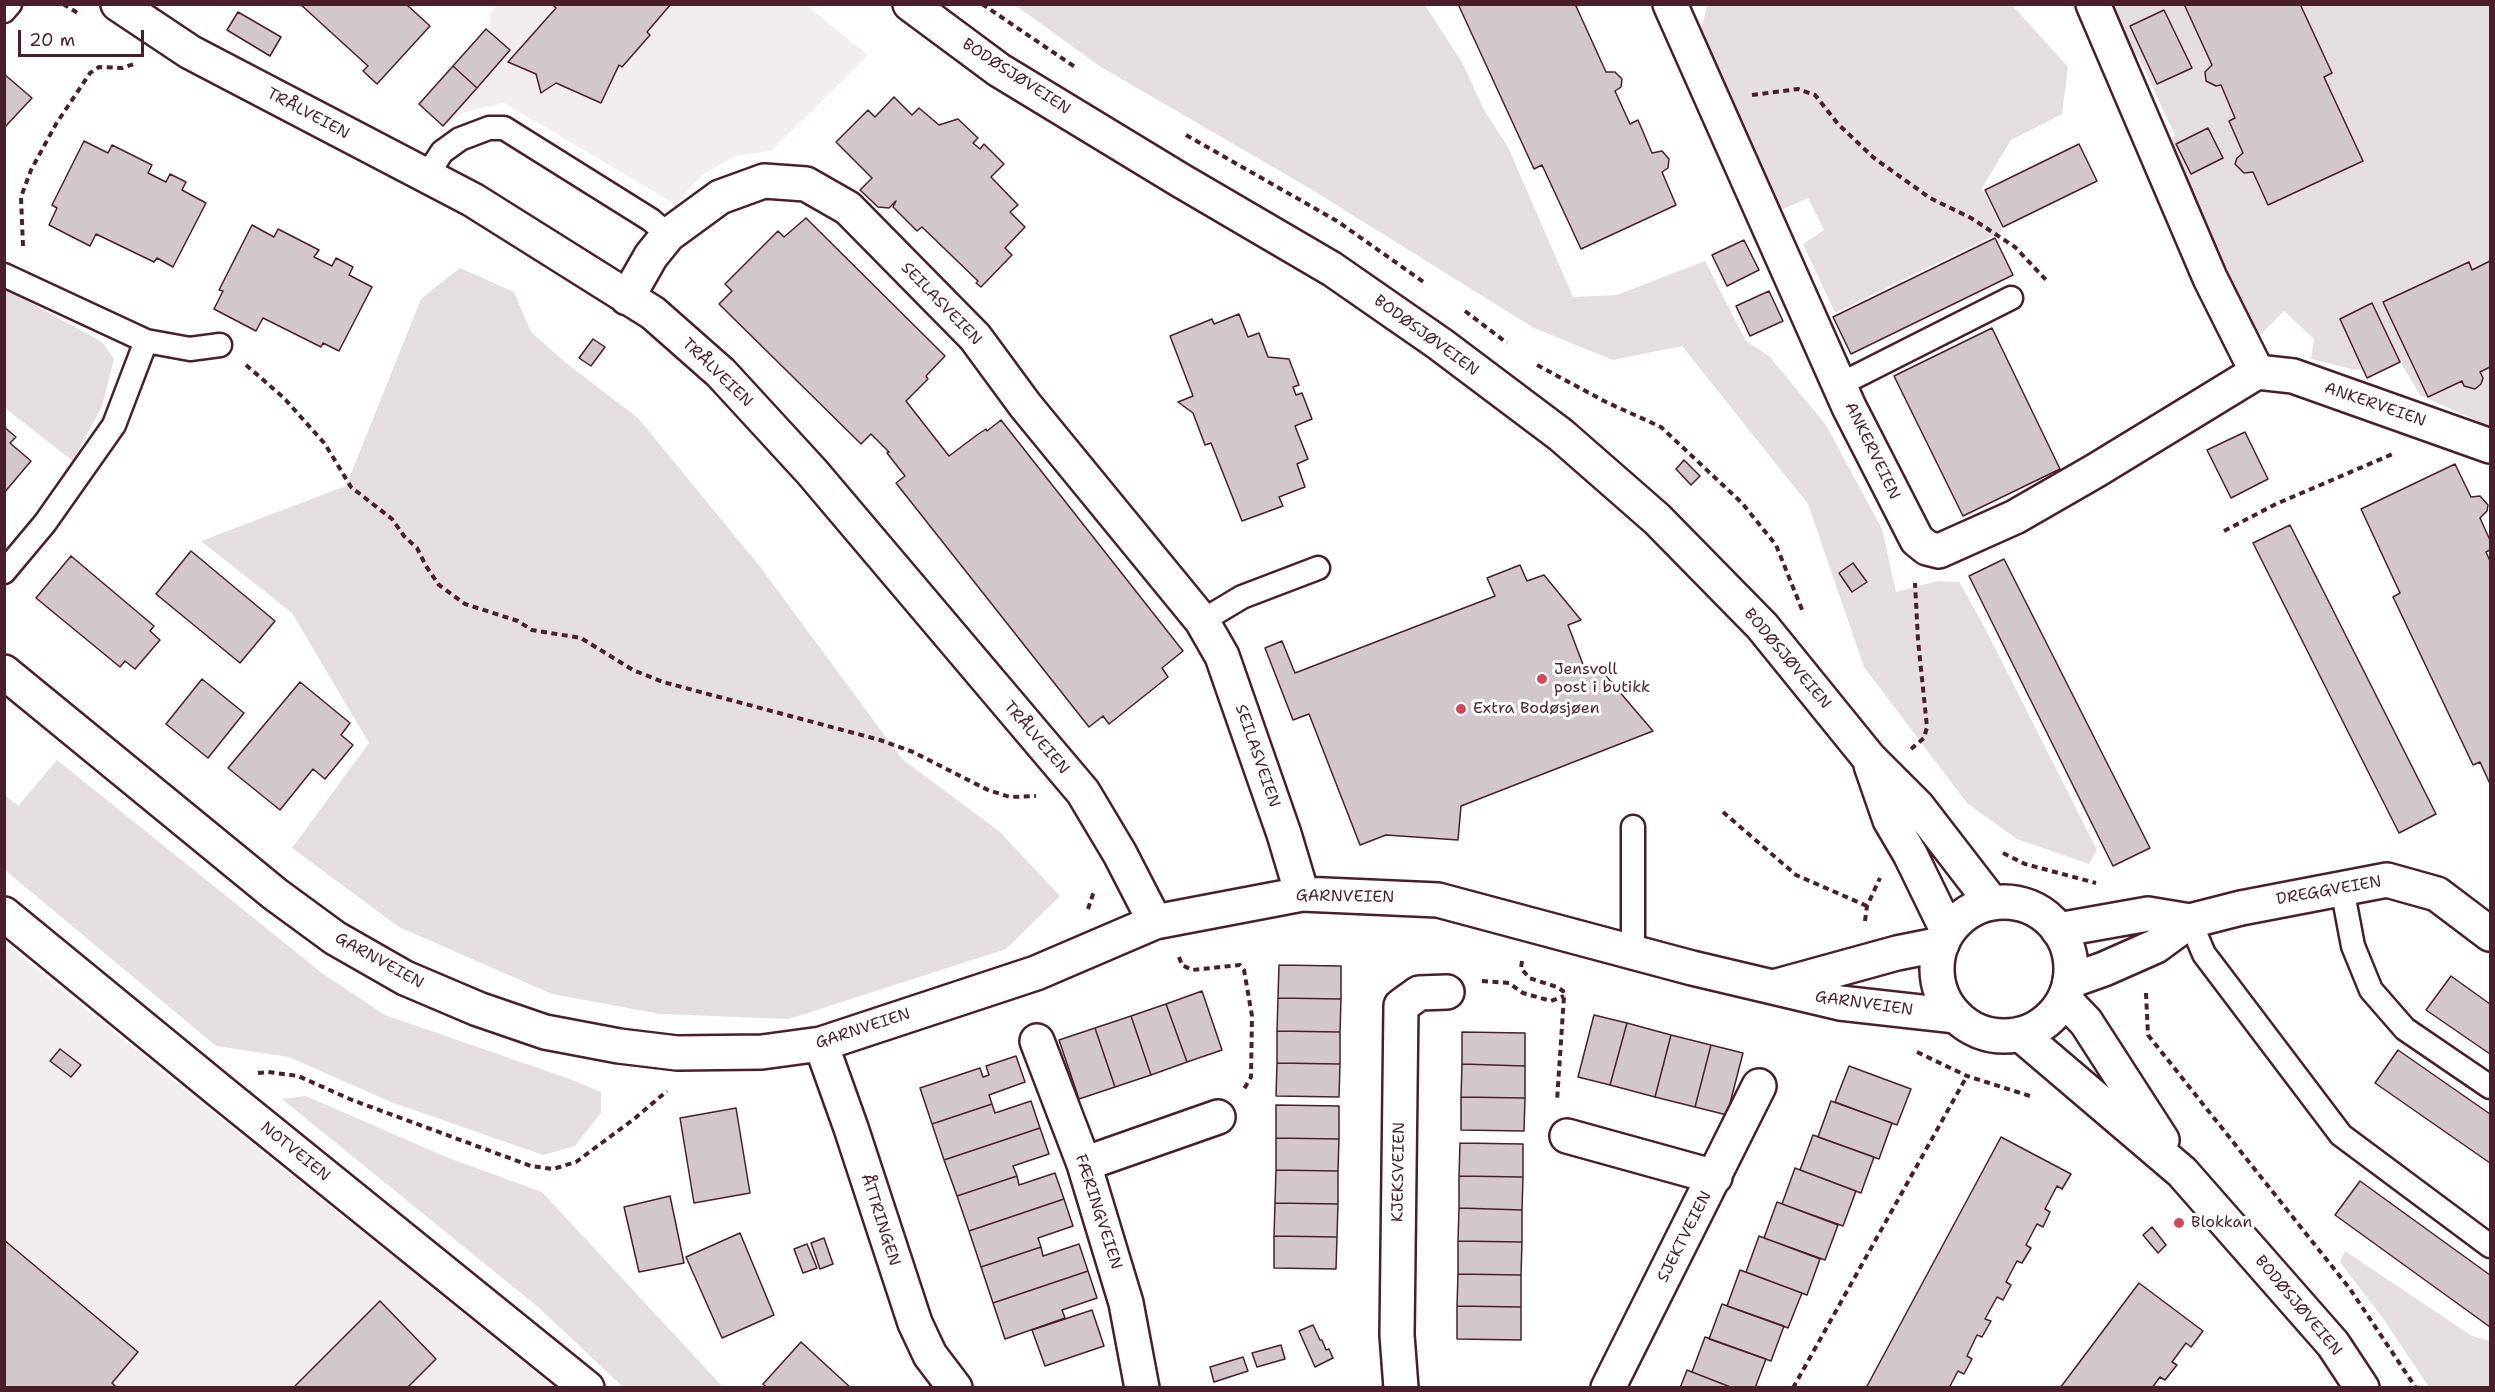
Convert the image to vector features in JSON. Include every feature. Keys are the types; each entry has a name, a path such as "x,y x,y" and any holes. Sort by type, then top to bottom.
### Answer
{"street":[{"name":"BODØSJØVEIEN","path":"910,4 999,70 1332,270 1440,344 1562,435 1657,519 1762,626 1869,758 1918,807 1992,903"},
{"name":"ANKERVEIEN","path":"1670,4 1839,385 1903,515 1917,540 1927,548"},
{"path":"1927,548 1939,550 2015,517 2257,372 2210,278 2093,4"},
{"name":"TRÅLVEIEN","path":"104,13 190,52 473,200 653,313 722,373 812,472 1083,792 1120,854 1155,922"},
{"name":"SEILASVEIEN","path":"627,298 651,256 668,235 720,197 764,181 806,184 848,208 975,337 1025,405 1202,621 1222,656 1284,834 1302,894"},
{"name":"ANKERVEIEN","path":"2257,372 2293,376 2490,446"},
{"name":"GARNVEIEN","path":"4,672 274,894 335,938 405,978 478,1009 544,1032 619,1046 700,1053 762,1052 821,1044 1036,973 1155,922 1302,894 1438,900 1772,988 1840,1003 1956,1016"},
{"name":"BODØSJØVEIEN","path":"1869,758 1890,820 1910,854 1945,938"},
{"name":"DREGGVEIEN","path":"2067,990 2104,969 2156,946 2190,921 2241,908 2387,880 2437,894 2490,934"},
{"path":"2011,902 2029,907 2045,916 2058,930 2067,946 2071,963 2067,990 2052,1015 2038,1027 2020,1034 1997,1035 1975,1029 1956,1016 1944,1000 1938,982 1937,963 1945,938 1959,918 1975,908 1992,903 2011,902"},
{"name":"NOTVEIEN","path":"4,914 587,1388"},
{"name":"DREGGVEIEN","path":"2058,930 2148,914 2190,921"},
{"name":"GARNVEIEN","path":"1772,988 1945,938"},
{"name":"BODØSJØVEIEN","path":"2067,990 2182,1172"},
{"name":"KJEKSVEIEN","path":"1401,1388 1397,1335 1401,1006 1419,993 1447,992"},
{"name":"BODØSJØVEIEN","path":"2020,1034 2182,1172 2333,1344 2362,1388"},
{"name":"FÆRINGVEIEN","path":"1037,1041 1084,1164 1126,1303 1142,1388"},
{"name":"ÅTTRINGEN","path":"821,1044 915,1323 930,1355 955,1388"},
{"name":"SJEKTVEIEN","path":"1608,1388 1759,1086"},
{"path":"1084,1164 1210,1119"},
{"path":"1567,1136 1715,1178"}],"lane":[{"path":"4,11 10,4"},
{"path":"426,177 442,152 460,139 489,128 504,128 651,220 668,235"},
{"path":"12,279 146,341 190,349 220,345"},
{"path":"1839,385 2011,298"},
{"path":"4,572 52,514 114,424 146,341"},
{"path":"1202,621 1242,597 1318,568"},
{"path":"1633,827 1633,952"},
{"path":"2343,888 2353,946 2371,990 2405,1029 2490,1088"},
{"path":"2190,921 2204,954 2342,1135 2490,1246"}],"path":[{"path":"63,4 104,13"},
{"path":"12,279 23,243 21,197 31,170 51,133 90,73 99,67 122,68 136,63 144,55"},
{"path":"1712,99 1798,89 1815,95 1838,124 1874,158 1930,198 1971,218 2015,247 2046,280"},
{"path":"220,345 284,398 326,444 351,487 392,519 404,536 417,548 439,585 465,604 518,621 532,630 580,638 633,670 663,682 880,740 913,752 988,790 1010,797 1046,794"},
{"path":"2224,531 2276,504 2450,430"},
{"path":"1909,751 1924,738 1927,727 1914,584 1927,548"},
{"path":"1723,812 1796,875 1867,906"},
{"path":"1864,923 1867,906 1877,880 1883,874"},
{"path":"1087,912 1094,890 1092,881"},
{"path":"1177,949 1182,965 1192,970 1240,965 1244,970 1252,1016 1251,1077 1245,1088 1208,1103 1210,1119"},
{"path":"1524,951 1521,968 1529,978 1563,991 1556,1119 1561,1133 1567,1136"},
{"path":"1447,992 1485,981 1496,981 1509,983 1523,993 1551,1001 1564,996"},
{"path":"2145,991 2148,1035 2350,1289 2416,1388"},
{"path":"1915,1051 1967,1076 2034,1097"},
{"path":"221,1092 246,1075 268,1072 298,1076 352,1100 531,1166 553,1169 576,1161 676,1085"},
{"path":"1793,1388 1967,1076"}],"shaded area":[{"path":"496,5 806,5 868,55 771,151 735,156 704,174 675,204 504,103 465,112 443,126 419,105 486,29 489,31 490,15"},
{"path":"1015,5 1425,5 1463,64 1484,110 1508,147 1573,297 1617,295 1705,261 1746,341 1769,356 1826,425 1882,529 1896,592 1938,581 1959,582 1983,624 2097,850 2089,864 2017,839 1967,803 1864,667 1808,504 1682,346 1613,360 1534,328 1309,188 1101,67"},
{"path":"1707,5 2012,5 2068,67 2062,114 2011,140 1982,188 2003,231 1835,313 1803,244 1824,230 1808,198 1781,210 1695,33 1702,27"},
{"path":"2105,5 2490,5 2490,427 2420,395 2401,363 2355,370 2311,359 2314,339 2284,311 2258,337 2168,145 2175,135 2138,56 2129,58"},
{"path":"460,268 514,292 531,332 566,363 638,418 761,568 902,759 1000,832 1060,896 1006,949 789,1019 660,1014 552,994 399,927 292,848 369,743 292,613 201,541 346,486 421,299"},
{"path":"4,288 102,342 114,359 102,406 73,461 5,408"},
{"path":"57,760 322,973 385,1015 601,1092 601,1113 575,1146 543,1155 391,1102 289,1057 216,1046 5,870 5,795 18,806"},
{"path":"4,943 175,1082 556,1387 5,1387"},
{"path":"306,1096 446,1157 542,1192 723,1387 623,1387 538,1307 282,1099"},
{"path":"2345,1251 2472,1336 2490,1341 2490,1387 2429,1387 2382,1317 2340,1262"}],"building":[{"path":"300,4 406,4 430,26 377,84 363,71 368,66"},
{"path":"552,4 671,4 647,32 650,35 622,67 619,65 601,103 556,83 541,93 536,74 508,62 556,8"},
{"path":"1458,4 1581,4 1576,6 1606,72 1615,72 1622,79 1621,87 1615,91 1630,124 1638,120 1652,153 1662,151 1669,159 1668,168 1662,172 1676,205 1581,249 1542,165 1534,169"},
{"path":"2184,4 2300,4 2332,73 2324,77 2363,161 2268,205 2253,172 2244,173 2235,164 2237,158 2243,153 2229,121 2235,118 2221,85 2216,86 2206,81 2205,72 2212,65"},
{"path":"2164,10 2192,68 2157,84 2130,26"},
{"path":"238,12 281,37 270,56 227,30"},
{"path":"486,29 510,50 477,88 453,66"},
{"path":"453,66 477,88 443,126 419,104"},
{"path":"4,74 32,98 4,128"},
{"path":"894,97 912,115 919,108 939,125 958,119 978,138 973,143 980,149 984,144 1004,164 991,177 1018,205 1010,212 1025,227 1005,248 1012,255 981,287 976,283 978,281 922,227 917,231 893,207 896,201 889,208 878,207 860,190 872,178 836,142 868,110 875,117"},
{"path":"2208,128 2223,158 2191,174 2176,144"},
{"path":"84,141 108,153 112,145 152,165 148,173 166,182 170,174 186,182 182,190 206,203 173,267 157,258 154,262 96,234 90,246 49,225 57,208 52,205"},
{"path":"2079,144 2097,181 2003,227 1985,190"},
{"path":"806,218 945,356 926,376 928,379 906,401 949,456 1001,420 1183,651 1162,668 1168,677 1109,724 1103,716 1089,727 896,483 905,476 887,453 889,452 871,434 861,444 719,304 732,291 725,284 778,231 784,237"},
{"path":"252,225 274,237 278,229 319,250 314,257 332,266 336,258 353,267 349,275 372,287 339,351 323,343 321,347 263,318 256,331 214,309 223,291 219,290"},
{"path":"1995,238 2013,275 1851,354 1833,317"},
{"path":"1744,240 1759,270 1727,286 1712,255"},
{"path":"2490,261 2490,367 2480,372 2483,378 2481,384 2475,389 2464,386 2462,381 2428,397 2383,302 2469,262 2472,270"},
{"path":"1769,291 1783,321 1750,336 1736,306"},
{"path":"2372,303 2400,362 2367,378 2340,319"},
{"path":"1239,314 1248,337 1259,333 1268,357 1289,359 1299,385 1293,387 1296,395 1302,393 1312,419 1295,426 1308,459 1297,464 1305,487 1279,497 1283,506 1242,521 1211,443 1205,445 1193,413 1178,402 1193,396 1170,336 1212,319 1214,324"},
{"path":"1992,328 2060,469 1963,516 1894,376"},
{"path":"593,339 605,347 591,366 579,358"},
{"path":"4,427 16,437 10,443 31,461 4,493"},
{"path":"2245,432 2268,479 2231,498 2207,450"},
{"path":"1684,460 1700,476 1691,485 1676,469"},
{"path":"2455,464 2471,497 2480,496 2488,505 2487,511 2480,518 2490,540 2490,550 2486,552 2490,561 2490,784 2480,762 2473,765 2393,597 2400,593 2361,509"},
{"path":"2290,525 2436,814 2399,833 2253,543"},
{"path":"191,551 275,621 240,663 156,594"},
{"path":"71,556 154,626 150,631 160,640 135,669 125,661 120,667 36,598"},
{"path":"2004,559 2150,848 2113,866 1969,576"},
{"path":"1853,563 1867,582 1852,592 1839,573"},
{"path":"1520,565 1527,581 1544,575 1581,620 1568,625 1587,675 1600,669 1653,731 1461,806 1458,840 1386,835 1360,845 1309,714 1293,720 1265,648 1282,641 1295,673 1495,596 1487,578"},
{"path":"202,679 244,713 208,758 166,724"},
{"path":"300,682 350,723 341,735 353,745 325,779 313,769 280,810 228,768"},
{"path":"1279,965 1341,966 1341,999 1278,998"},
{"path":"2451,976 2490,1004 2490,1054 2426,1010"},
{"path":"1202,991 1222,1050 1187,1062 1166,1004"},
{"path":"1278,998 1341,999 1340,1032 1277,1031"},
{"path":"1166,1004 1187,1062 1151,1075 1131,1016"},
{"path":"1594,1015 1627,1023 1610,1085 1578,1077"},
{"path":"1131,1016 1151,1075 1115,1087 1095,1028"},
{"path":"1627,1023 1671,1035 1655,1097 1610,1085"},
{"path":"1095,1028 1115,1087 1079,1099 1059,1040"},
{"path":"1277,1031 1340,1032 1340,1064 1277,1063"},
{"path":"1462,1032 1525,1033 1525,1066 1462,1064"},
{"path":"1671,1035 1711,1045 1695,1107 1655,1097"},
{"path":"1711,1045 1743,1053 1727,1115 1695,1107"},
{"path":"60,1049 81,1065 71,1077 50,1061"},
{"path":"2398,1050 2490,1114 2490,1163 2375,1083"},
{"path":"1016,1056 1025,1082 989,1095 992,1104 932,1124 920,1088 980,1068 983,1077 989,1075 986,1066"},
{"path":"1277,1063 1340,1064 1339,1097 1276,1096"},
{"path":"1462,1064 1525,1066 1525,1098 1461,1097"},
{"path":"1849,1066 1911,1089 1897,1125 1835,1102"},
{"path":"1461,1097 1525,1098 1524,1131 1461,1130"},
{"path":"1031,1101 1040,1128 944,1160 932,1124 992,1104 995,1113"},
{"path":"1831,1101 1892,1123 1879,1159 1818,1137"},
{"path":"1276,1105 1339,1106 1339,1139 1276,1138"},
{"path":"736,1108 750,1193 694,1203 680,1118"},
{"path":"1040,1128 1049,1154 1013,1166 1017,1176 957,1196 944,1160"},
{"path":"1813,1135 1874,1157 1861,1193 1800,1170"},
{"path":"2001,1137 2071,1174 2062,1189 2057,1186 2045,1209 2050,1212 2043,1227 2037,1224 2026,1245 2031,1248 2022,1263 2017,1261 2006,1282 2011,1285 2003,1300 1997,1297 1985,1319 1991,1321 1982,1337 1977,1335 1967,1356 1972,1359 1964,1374 1958,1371 1949,1388 1866,1388"},
{"path":"1276,1138 1339,1139 1338,1171 1276,1170"},
{"path":"1460,1143 1523,1144 1523,1177 1459,1176"},
{"path":"1795,1168 1856,1191 1843,1226 1782,1204"},
{"path":"1276,1170 1338,1171 1338,1204 1275,1203"},
{"path":"1055,1173 1064,1199 969,1231 957,1196 1017,1176 1019,1185"},
{"path":"1459,1176 1523,1177 1522,1210 1459,1208"},
{"path":"2360,1181 2490,1275 2490,1327 2335,1215"},
{"path":"670,1196 684,1263 639,1272 624,1207"},
{"path":"1064,1199 1073,1226 1038,1238 1041,1247 981,1267 969,1231"},
{"path":"1777,1202 1838,1225 1825,1260 1764,1238"},
{"path":"1275,1203 1338,1204 1337,1237 1274,1236"},
{"path":"1459,1208 1522,1210 1522,1242 1458,1241"},
{"path":"2152,1227 2166,1245 2158,1253 2143,1235"},
{"path":"740,1233 774,1315 722,1338 686,1257"},
{"path":"1274,1236 1337,1237 1336,1269 1274,1268"},
{"path":"1759,1236 1820,1259 1807,1295 1746,1272"},
{"path":"824,1238 833,1264 820,1269 811,1243"},
{"path":"4,1240 138,1352 112,1383 117,1388 4,1388"},
{"path":"1458,1241 1522,1242 1521,1275 1458,1274"},
{"path":"807,1244 817,1268 803,1273 794,1249"},
{"path":"1079,1244 1088,1271 993,1303 981,1267 1041,1247 1043,1256"},
{"path":"1740,1270 1802,1293 1788,1328 1727,1306"},
{"path":"1088,1271 1097,1298 1062,1310 1065,1318 1005,1339 993,1303"},
{"path":"1458,1274 1521,1275 1521,1307 1457,1306"},
{"path":"2139,1283 2203,1331 2191,1347 2186,1343 2172,1362 2177,1365 2165,1380 2160,1377 2152,1388 2060,1388"},
{"path":"380,1301 436,1359 407,1388 293,1388"},
{"path":"1722,1304 1784,1326 1771,1361 1709,1339"},
{"path":"1457,1306 1521,1307 1521,1340 1457,1339"},
{"path":"1092,1310 1104,1346 1045,1366 1032,1330"},
{"path":"1313,1325 1326,1350 1329,1349 1333,1358 1315,1367 1299,1331"},
{"path":"1705,1337 1766,1359 1755,1388 1733,1388 1692,1372"},
{"path":"801,1342 851,1388 767,1388 763,1384"},
{"path":"1281,1345 1285,1359 1257,1367 1252,1353"},
{"path":"1243,1357 1248,1371 1214,1382 1210,1367"},
{"path":"1687,1370 1692,1372 1733,1388 1680,1388"}],"place":[{"name":"Jensvoll post i butikk","path":"1542,679"},
{"name":"Extra Bodøsjøen","path":"1461,709"},
{"name":"Blokkan","path":"2179,1223"}]}
